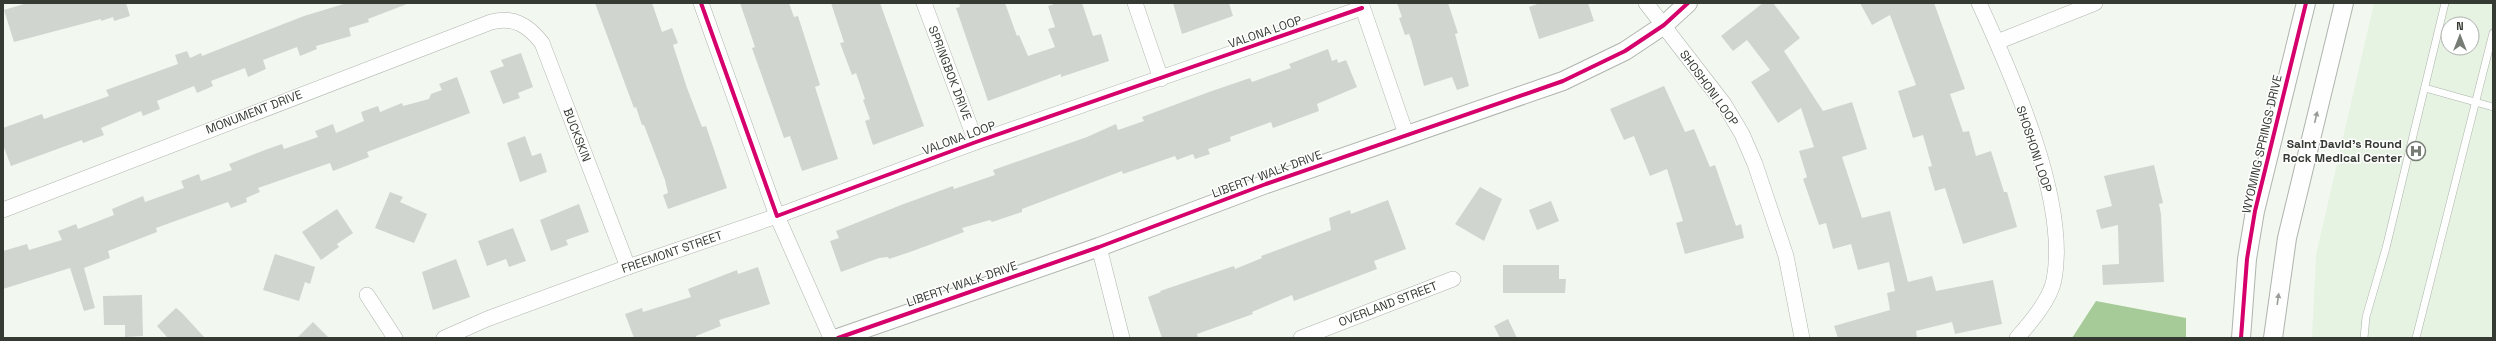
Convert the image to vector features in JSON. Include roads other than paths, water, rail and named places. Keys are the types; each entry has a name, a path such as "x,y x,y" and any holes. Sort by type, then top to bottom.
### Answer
{"street":[{"path":"701,3 777,216 831,338"},
{"name":"SPRINGBOK DRIVE","path":"924,3 976,142"},
{"path":"1135,3 1161,79"},
{"name":"SHOSHONI LOOP","path":"1646,3 1724,104 1742,134 1755,164 1786,256 1802,338"},
{"name":"LIBERTY WALK DRIVE","path":"838,338 1099,247 1406,134 1488,109 1583,73 1625,51 1664,26 1688,3"},
{"name":"SHOSHONI LOOP","path":"1979,3 1997,42 2048,184 2057,240 2054,281 2035,317 2017,338"},
{"path":"1997,42 2095,3"},
{"name":"WYOMING SPRINGS DRIVE","path":"2241,338 2247,259 2256,211 2306,3"},
{"path":"2273,338 2287,238 2344,3"},
{"name":"VALONA LOOP","path":"777,216 976,142 1161,79 1361,5 1406,134"},
{"name":"MONUMENT DRIVE","path":"3,210 483,25 507,20"},
{"name":"BUCKSKIN","path":"507,20 523,24 533,32 542,43 628,267"},
{"name":"FREEMONT STREET","path":"444,338 487,319 628,267 777,216"},
{"path":"1099,247 1122,338"},
{"name":"OVERLAND STREET","path":"1301,338 1453,279"},
{"path":"367,295 395,338"}],"lane":[{"path":"2364,338 2366,317 2386,248 2445,3"},
{"path":"2416,338 2493,33"},
{"path":"2425,88 2493,107"}],"place":[{"name":"Saint David's Round Rock Medical Center","path":"2416,151"}]}
